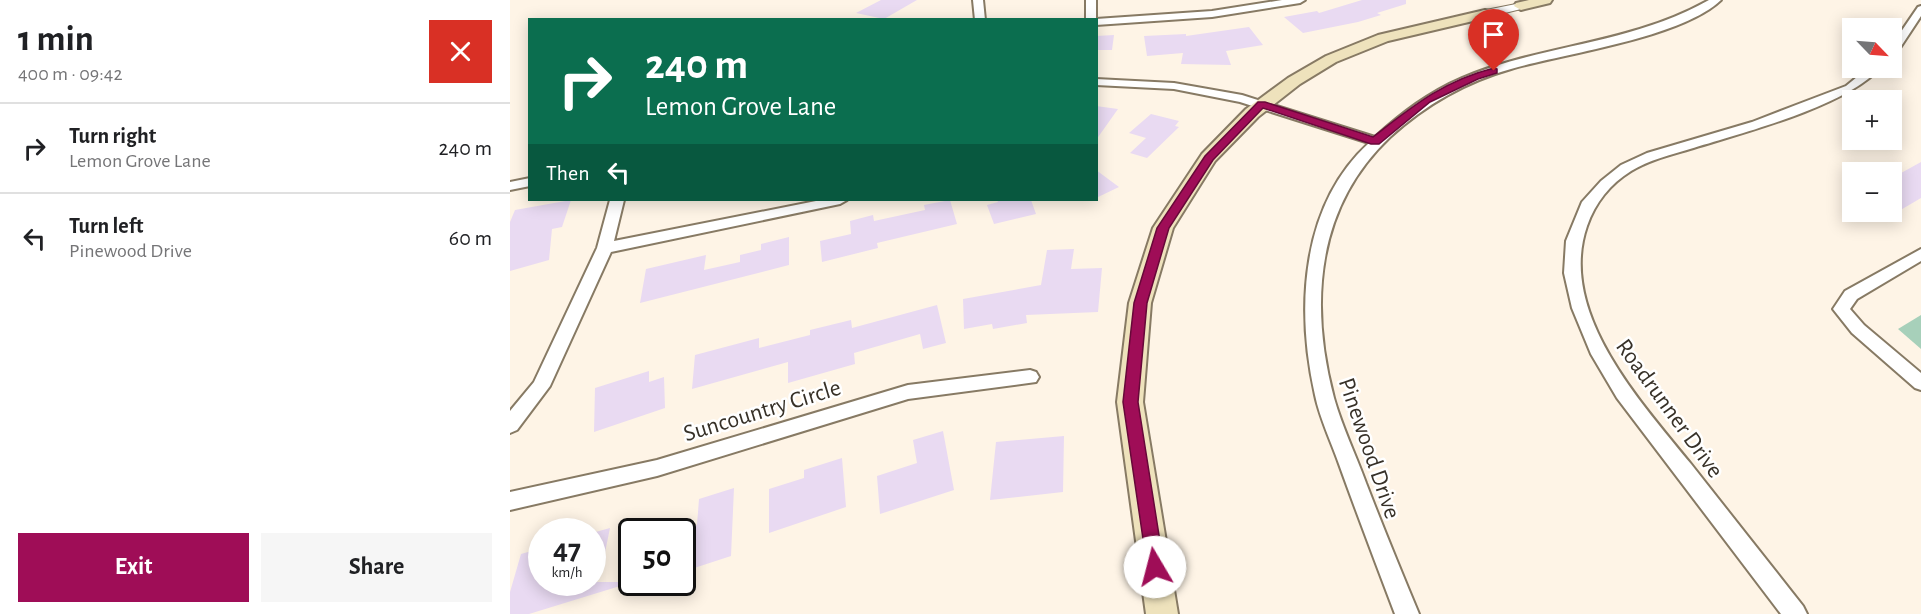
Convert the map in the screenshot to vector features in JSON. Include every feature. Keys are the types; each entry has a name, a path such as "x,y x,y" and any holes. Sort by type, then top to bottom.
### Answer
{"main road":[{"path":"1521,6 1545,0"},
{"path":"1162,614 1131,402 1140,303 1163,228 1208,158 1261,105 1294,81 1331,59 1383,38 1485,14"}],"street":[{"path":"978,0 979,18"},
{"path":"1091,0 1091,18"},
{"path":"1098,22 1212,14 1300,0"},
{"name":"Pinewood Drive","path":"1407,614 1367,515 1323,391 1311,303 1318,247 1326,218 1337,192 1354,165 1375,141 1427,100 1475,77 1532,59 1632,35 1699,11 1716,0"},
{"path":"1485,14 1521,6"},
{"path":"1902,37 1921,9"},
{"name":"Roadrunner Drive","path":"1795,614 1624,393 1597,349 1580,308 1572,273 1574,241 1587,205 1606,184 1626,168 1652,156 1756,125 1850,88 1862,78"},
{"path":"1098,82 1174,86 1261,105 1375,141"},
{"path":"510,186 528,182"},
{"path":"510,425 541,386 605,248 617,201"},
{"path":"605,248 835,201"},
{"path":"1921,254 1851,295 1841,309 1858,329 1921,383"},
{"name":"Suncountry Circle","path":"510,501 657,468 908,392 1030,377"}],"green space":[{"path":"1921,315 1921,349 1898,329"}],"building":[{"path":"881,0 917,0 886,18 856,13"},
{"path":"1362,0 1406,0 1406,4 1358,22 1303,33 1284,17 1317,11 1319,13"},
{"path":"1249,27 1263,45 1226,51 1231,65 1181,64 1183,53 1147,56 1144,36 1186,34 1186,36"},
{"path":"1114,35 1112,50 1098,50 1098,36"},
{"path":"1098,106 1118,109 1098,137"},
{"path":"1151,114 1179,121 1175,126 1179,127 1147,158 1130,153 1146,138 1129,133"},
{"path":"1921,162 1921,198 1902,209 1902,172"},
{"path":"1098,171 1119,187 1098,197"},
{"path":"571,201 562,227 552,229 549,260 510,271 510,222 515,210"},
{"path":"950,201 957,224 877,243 878,248 822,262 820,241 851,234 850,221 873,215 874,221 925,210 924,205"},
{"path":"1031,201 1036,214 994,224 987,205 998,202"},
{"path":"789,237 789,265 640,303 646,269 706,255 704,270 740,262 740,255 761,250 761,244"},
{"path":"1074,249 1071,269 1102,268 1098,312 1026,315 1027,323 993,329 992,324 964,329 963,299 1041,285 1047,250"},
{"path":"937,305 946,343 923,349 920,334 854,353 855,364 788,383 788,362 692,389 695,355 759,338 759,348 810,335 810,330 851,320 852,328"},
{"path":"649,371 649,382 664,377 665,408 594,432 595,388"},
{"path":"943,431 954,490 880,514 877,476 917,463 913,440"},
{"path":"1064,436 1063,492 990,500 996,442"},
{"path":"842,458 846,507 769,533 769,489 804,478 804,470"},
{"path":"734,488 731,556 696,567 696,525 699,499"},
{"path":"610,528 606,548 606,529"},
{"path":"528,552 528,596 588,596 529,614 510,614 510,592 521,554"},
{"path":"606,582 618,582 618,587 606,590"}],"route":[{"path":"1155,567 1131,402 1140,303 1163,228 1208,158 1261,105 1375,141 1427,100 1475,77 1494,71"}]}
